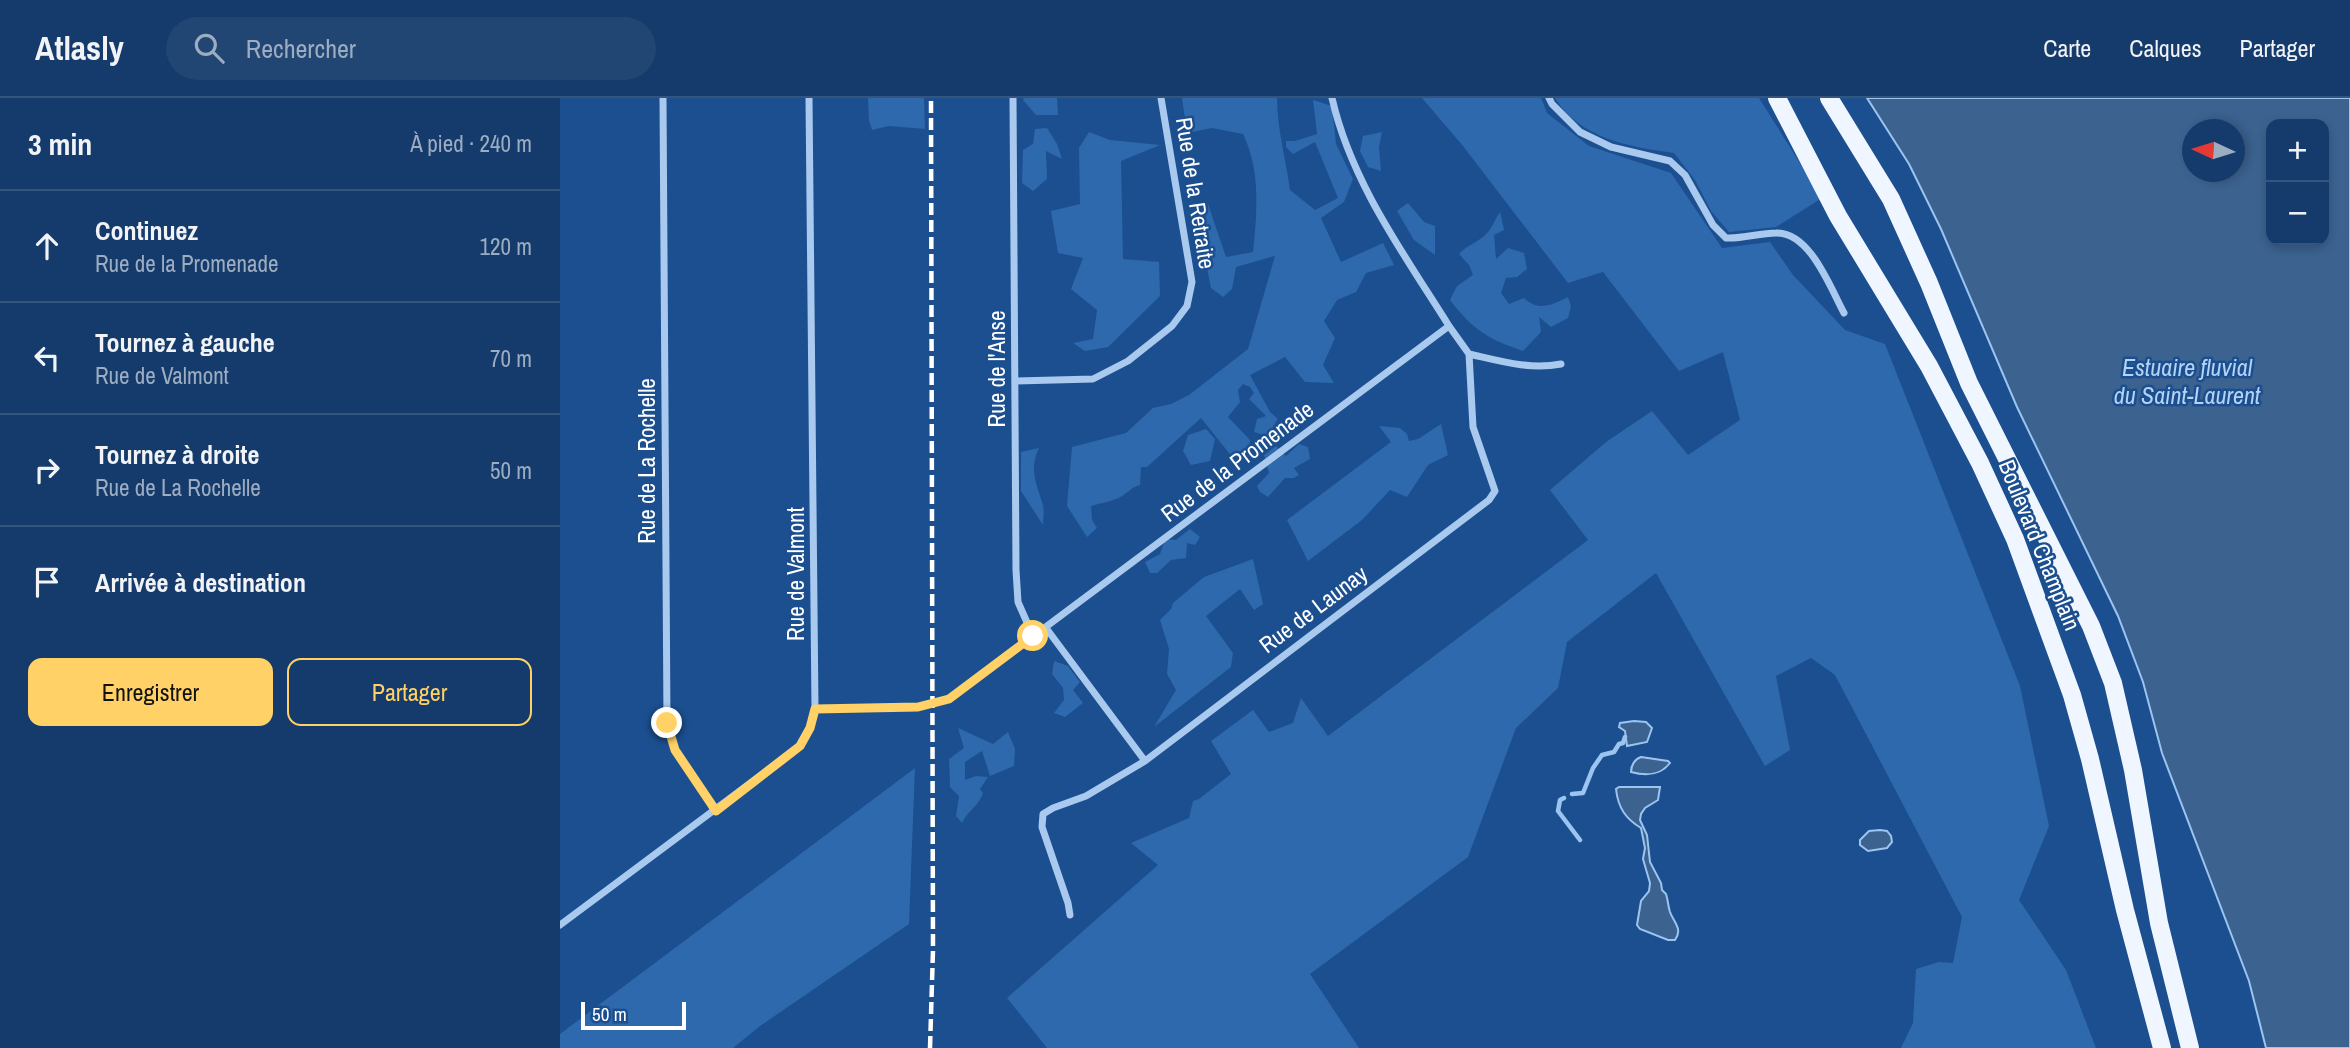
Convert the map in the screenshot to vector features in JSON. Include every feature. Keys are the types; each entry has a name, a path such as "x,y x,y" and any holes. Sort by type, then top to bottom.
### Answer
{"main road":[{"name":"Boulevard Champlain","path":"1777,98 1838,216 1929,366 1980,463 2015,540 2072,695 2162,1048"},
{"name":"Boulevard Champlain","path":"1829,98 1891,199 1929,283 1969,383 2091,625 2113,683 2133,769 2159,923 2190,1048"}],"street":[{"name":"Rue de La Rochelle","path":"663,98 667,723 675,750 716,811"},
{"name":"Rue de Valmont","path":"561,924 800,746 810,728 815,709 809,98"},
{"name":"Rue de l'Anse","path":"1013,98 1017,581 1018,602 1033,636"},
{"name":"Rue de la Retraite","path":"1015,381 1093,379 1128,361 1172,326 1187,306 1192,282 1161,98"},
{"path":"1332,98 1345,142 1367,191 1449,326 1469,354 1521,366 1561,364"},
{"path":"1549,98 1580,132 1611,147 1670,161 1685,175 1713,225 1726,238 1736,239 1778,232 1802,242 1844,313"},
{"name":"Rue de la Promenade","path":"815,709 918,707 949,699 1449,326"},
{"name":"Rue de Launay","path":"1145,761 1489,500 1495,491 1473,427 1469,354"},
{"path":"1046,628 1145,761 1086,796 1043,814 1042,827 1070,915"}],"shaded area":[{"path":"868,98 924,98 925,129 889,126 872,130"},
{"path":"1024,98 1057,98 1058,115 1036,115"},
{"path":"1182,98 1277,98 1290,190 1315,210 1338,198 1315,142 1293,154 1286,147 1286,141 1317,134 1313,100 1332,106 1336,144 1353,179 1344,202 1321,218 1341,262 1383,243 1394,265 1366,273 1356,292 1337,300 1324,321 1335,338 1323,365 1334,383 1305,382 1285,357 1250,375 1270,412 1278,419 1267,436 1254,432 1257,419 1266,416 1249,399 1254,393 1250,387 1243,384 1238,390 1240,402 1228,417 1250,440 1248,457 1233,458 1201,418 1147,467 1141,467 1140,485 1117,498 1091,506 1092,520 1097,528 1087,537 1067,506 1072,447 1126,433 1153,408 1171,404 1189,395 1248,349 1275,256 1236,267 1232,289 1223,297 1211,288 1201,238 1208,204 1226,257 1253,252 1256,207 1253,163 1243,134 1212,128 1187,133"},
{"path":"1422,98 1541,98 1547,113 1589,146 1671,173 1722,248 1770,242 1793,275 1845,330 1885,344 2020,686 2049,826 2019,900 2066,970 2096,1048 1901,1048 1913,1023 1916,969 1939,962 1953,963 1962,917 1835,675 1811,658 1776,676 1790,750 1765,766 1656,573 1567,642 1558,688 1516,728 1468,857 1310,974 1359,1048 1047,1048 1007,998 1158,865 1131,843 1189,818 1193,801 1231,774 1211,741 1253,710 1269,732 1293,723 1301,698 1328,736 1588,540 1550,490 1606,442 1652,411 1688,455 1740,420 1723,352 1679,371 1603,272 1568,283 1463,146"},
{"path":"1555,98 1759,98 1822,198 1776,227 1729,232 1711,211 1695,180 1674,153 1624,144 1592,132 1566,112"},
{"path":"1047,128 1062,159 1046,151 1047,179 1033,191 1022,183 1023,150 1033,144 1035,129"},
{"path":"1089,132 1110,140 1160,145 1121,161 1123,259 1159,262 1160,296 1108,347 1085,351 1073,343 1093,339 1097,310 1071,289 1083,258 1058,253 1051,211 1080,204 1079,148"},
{"path":"1382,132 1379,147 1381,171 1368,167 1360,151 1363,136"},
{"path":"1408,203 1424,222 1435,226 1435,255 1414,240 1397,211"},
{"path":"1500,212 1504,230 1494,235 1496,259 1508,248 1524,253 1527,269 1517,277 1506,278 1501,293 1509,304 1524,298 1535,305 1545,306 1568,297 1571,306 1568,318 1551,327 1539,317 1541,332 1523,351 1482,332 1466,319 1450,300 1457,286 1473,275 1469,265 1459,254 1485,235"},
{"path":"1441,424 1448,455 1428,465 1407,497 1390,490 1362,520 1308,561 1287,520 1391,442 1379,426 1400,428 1407,434 1409,441 1418,439"},
{"path":"1206,429 1215,439 1210,461 1191,465 1183,451 1188,435"},
{"path":"1299,444 1308,447 1310,459 1294,468 1299,475 1285,478 1268,497 1260,492 1257,486 1269,473 1264,455 1276,446 1286,456"},
{"path":"1039,448 1034,469 1043,508 1043,525 1021,491 1021,452"},
{"path":"1190,529 1200,537 1195,545 1187,543 1186,558 1171,560 1157,573 1150,573 1145,562 1160,554 1165,539 1176,540"},
{"path":"1253,559 1263,604 1254,610 1240,589 1206,616 1233,653 1231,667 1154,727 1176,690 1167,674 1169,649 1160,620 1173,603 1204,577"},
{"path":"1054,661 1068,666 1080,682 1073,690 1083,703 1065,717 1054,713 1064,700 1063,688 1052,674"},
{"path":"958,728 993,744 1008,732 1015,749 1014,766 990,776 982,751 965,762 965,780 976,776 988,777 980,789 983,793 981,797 962,823 956,816 959,796 950,787 949,759 964,748"},
{"path":"915,768 909,924 760,1026 733,1048 560,1048 560,1034"}],"water":[{"name":"Estuaire fluvial du Saint-Laurent","path":"1867,98 2350,98 2350,1048 2266,1048 2249,981 2162,753 2143,682 2118,616 2017,407 1941,229 1909,164"},
{"path":"1646,722 1652,728 1647,742 1627,746 1625,731 1619,727 1620,723"},
{"path":"1641,757 1670,763 1652,774 1631,772 1634,763"},
{"path":"1660,787 1658,800 1645,808 1640,820 1647,835 1650,862 1666,894 1678,929 1675,940 1640,929 1637,925 1641,901 1649,891 1650,883 1643,859 1645,848 1641,828 1627,817 1621,807 1616,789"},
{"path":"1869,831 1887,831 1891,836 1892,842 1887,848 1868,851 1860,845 1860,840"}],"waterway":[{"path":"1572,794 1583,793 1593,768 1602,755 1614,752 1625,737"},
{"path":"1564,798 1560,800 1558,811 1580,840"}],"railway":[{"path":"930,1048 933,950 931,98"}],"route":[{"path":"667,723 675,750 716,811 800,746 810,728 815,709 918,707 949,699 1033,636"}]}
